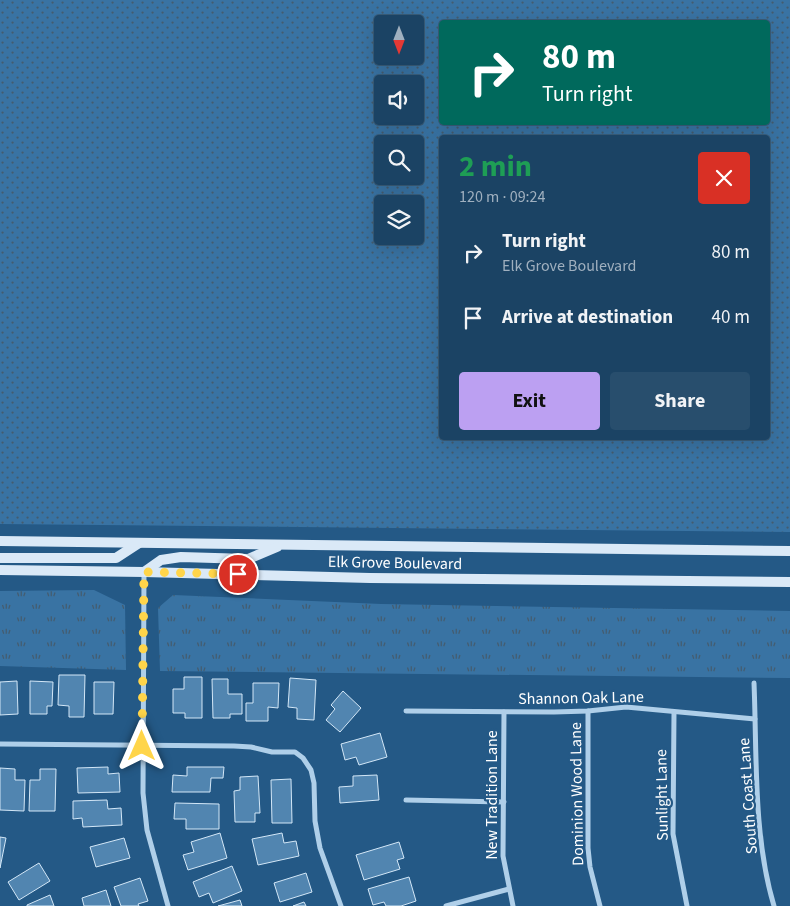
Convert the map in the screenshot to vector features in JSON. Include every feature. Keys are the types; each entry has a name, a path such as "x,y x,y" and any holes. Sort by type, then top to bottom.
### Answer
{"main road":[{"name":"Elk Grove Boulevard","path":"0,541 790,551"},
{"path":"0,558 116,558 139,543"},
{"path":"144,572 162,560 181,557 248,559 282,544"},
{"name":"Elk Grove Boulevard","path":"0,570 370,578 790,582"}],"street":[{"path":"144,572 142,746 144,793 148,830 168,906"},
{"name":"South Coast Lane","path":"754,683 759,807 763,852 774,906"},
{"name":"Shannon Oak Lane","path":"406,711 588,711 626,707 755,719"},
{"name":"Dominion Wood Lane","path":"588,711 588,848 590,867 600,906"},
{"name":"New Tradition Lane","path":"504,712 503,856 513,906"},
{"name":"Sunlight Lane","path":"674,712 673,834 687,906"},
{"path":"0,744 234,746 251,747 272,752 295,752 303,758 311,770 314,783 315,821 320,848 341,906"},
{"path":"406,800 504,802"},
{"path":"446,906 509,889"}],"green space":[{"path":"0,0 790,0 790,532 0,524"},
{"path":"94,590 125,605 126,670 0,666 0,591"},
{"path":"173,595 381,604 790,611 790,678 160,671 158,608"}],"building":[{"path":"59,675 85,675 84,717 69,717 69,706 58,705"},
{"path":"184,677 202,677 202,718 185,718 185,713 173,713 173,689 184,689"},
{"path":"290,678 316,680 314,720 297,719 297,708 288,707"},
{"path":"212,679 228,679 228,694 242,694 242,714 230,714 230,718 213,718"},
{"path":"17,681 18,714 0,715 0,682"},
{"path":"30,681 53,682 52,706 47,706 47,714 30,714"},
{"path":"94,682 114,682 113,714 94,714"},
{"path":"253,683 279,683 278,708 268,707 268,721 246,721 246,703 253,703"},
{"path":"343,691 361,708 340,732 326,720 335,709 331,705"},
{"path":"380,733 387,757 359,765 356,757 345,760 341,744"},
{"path":"108,767 108,774 119,773 120,792 78,793 77,768"},
{"path":"187,767 224,767 223,778 211,778 210,792 172,792 173,775 187,776"},
{"path":"0,768 15,769 15,780 25,780 24,811 0,810"},
{"path":"40,769 56,769 55,811 29,811 30,780 40,780"},
{"path":"377,775 379,800 340,803 339,787 353,786 353,776"},
{"path":"258,776 260,813 255,813 255,822 235,822 234,791 240,790 240,777"},
{"path":"291,779 292,823 272,823 271,780"},
{"path":"107,800 108,809 121,808 122,825 83,827 82,818 73,819 73,801"},
{"path":"175,803 219,804 219,829 186,829 186,819 174,819"},
{"path":"220,833 227,858 188,870 183,855 194,852 191,842"},
{"path":"282,833 284,843 296,841 299,856 258,865 252,839"},
{"path":"0,837 6,838 0,868"},
{"path":"124,838 130,858 96,867 90,847"},
{"path":"399,842 404,858 397,860 400,869 364,880 356,855"},
{"path":"39,863 50,881 19,900 8,882"},
{"path":"232,866 242,891 213,903 209,893 199,897 193,882"},
{"path":"306,873 312,892 280,902 274,883"},
{"path":"409,877 416,901 401,906 386,906 384,902 373,905 368,889"},
{"path":"140,878 148,901 138,904 139,906 121,906 114,887"},
{"path":"106,890 111,906 84,906 82,898"},
{"path":"50,895 54,906 27,906 27,905"},
{"path":"240,900 242,906 218,906"},
{"path":"304,902 306,906 293,906"}],"route":[{"path":"142,746 144,572 238,574"}]}
